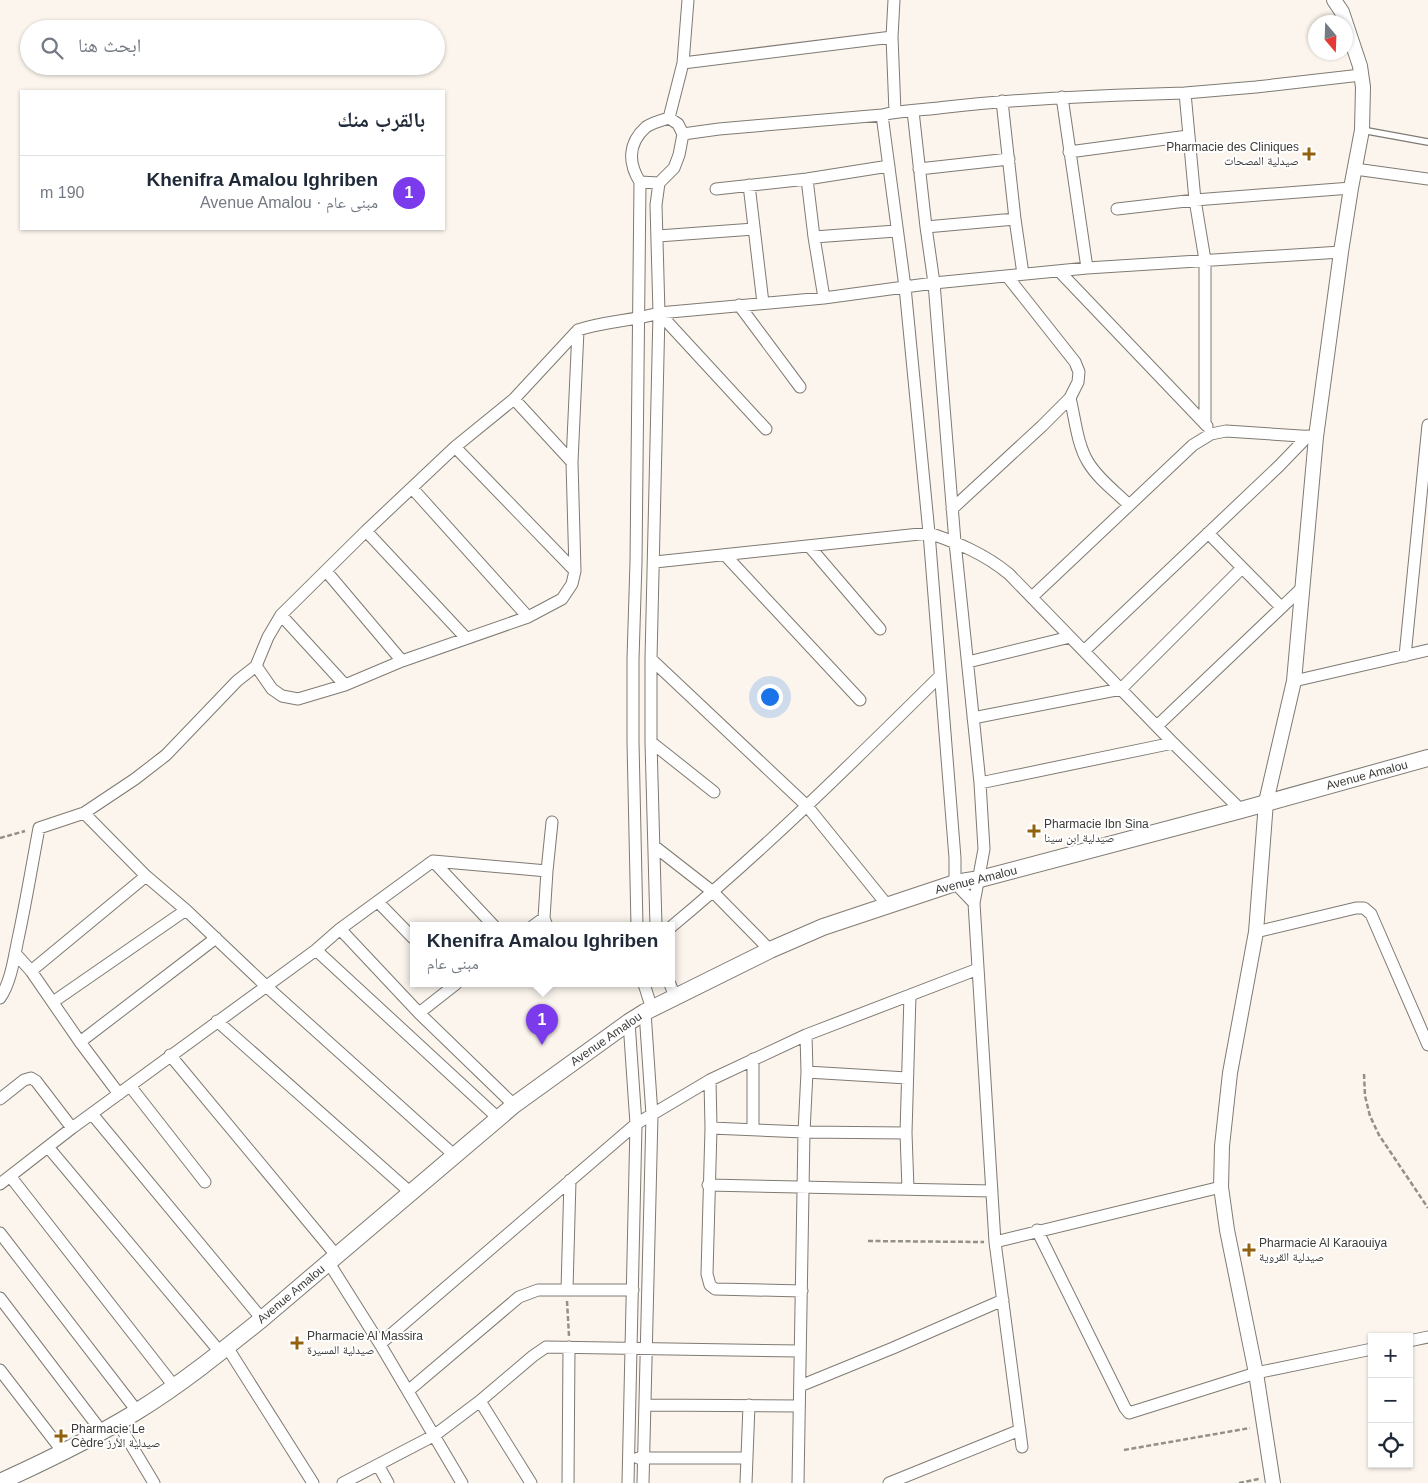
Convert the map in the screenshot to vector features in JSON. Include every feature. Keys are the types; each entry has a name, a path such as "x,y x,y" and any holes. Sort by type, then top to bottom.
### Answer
{"main road":[{"name":"Avenue Amalou","path":"0,1482 102,1432 174,1386 262,1319 514,1105 672,991 823,927 955,883 980,879 1428,758"}],"street":[{"path":"668,118 684,63 688,0"},
{"path":"894,0 892,37 895,112"},
{"path":"1273,1480 1256,1373 1227,1230 1221,1187 1222,1146 1230,1073 1256,932 1266,802 1294,682 1303,587 1312,437 1351,188 1362,130 1363,88 1361,75 1352,38 1342,12 1334,0"},
{"path":"684,63 892,37"},
{"path":"683,134 719,128 882,115 1002,101 1256,88 1361,75"},
{"path":"1032,597 1208,429 1205,260 1195,200 1185,93"},
{"path":"1062,97 1086,268"},
{"path":"1002,101 1023,274"},
{"path":"913,112 934,284 955,542 980,783 984,849 980,879 974,903 995,1242 1022,1447"},
{"path":"882,115 905,288 929,533 955,858 955,883 974,903"},
{"path":"656,922 651,742 651,659 655,562 659,313 656,205 659,183 674,168 679,155 683,134 678,124 668,118"},
{"path":"637,922 633,659 636,562 640,182 633,172 631,152 636,140 647,127 668,118"},
{"path":"1069,152 1188,136"},
{"path":"919,169 1009,159"},
{"path":"716,189 807,179 889,166"},
{"path":"1355,169 1428,179"},
{"path":"807,179 824,298"},
{"path":"640,182 659,183"},
{"path":"749,186 763,303"},
{"path":"1117,209 1195,200 1351,188"},
{"path":"926,227 1015,219"},
{"path":"658,236 754,229"},
{"path":"814,237 896,231"},
{"path":"0,998 6,990 15,953 38,828 84,812 166,755 237,681 256,666 268,637 281,615 366,531 455,448 514,399 578,330 616,320 639,319 659,313 824,298 1023,274 1086,268 1341,252"},
{"path":"1058,271 1208,429 1312,437"},
{"path":"952,509 1070,398 1078,382 1079,372 1075,362 1007,276"},
{"path":"739,305 800,387"},
{"path":"659,313 766,429"},
{"path":"256,666 272,689 282,696 298,700 345,685 402,661 528,617 562,599 572,584 575,572 572,462 578,330"},
{"path":"1070,398 1081,447 1087,460 1095,472 1129,505"},
{"path":"514,399 572,462"},
{"path":"1405,656 1428,424"},
{"path":"1084,651 1312,437"},
{"path":"455,448 575,572"},
{"path":"412,488 528,617"},
{"path":"366,531 466,638"},
{"path":"655,562 929,533 955,542 992,560 1009,574 1156,726 1241,810"},
{"path":"1208,533 1281,607"},
{"path":"809,546 880,629"},
{"path":"726,555 860,700"},
{"path":"973,718 1121,689 1242,568"},
{"path":"326,571 402,661"},
{"path":"1156,726 1303,587"},
{"path":"281,615 345,685"},
{"path":"968,662 1070,636"},
{"path":"1294,682 1428,650"},
{"path":"651,659 807,806 888,906"},
{"path":"675,924 807,806 940,677"},
{"path":"651,742 714,792"},
{"path":"980,783 1173,743"},
{"path":"84,812 146,876 186,910 266,986 454,1156"},
{"path":"546,922 547,871 552,822"},
{"path":"654,846 712,892 770,950"},
{"path":"0,1184 72,1128 316,950 340,929 433,861 547,871"},
{"path":"433,861 490,922"},
{"path":"31,971 146,876"},
{"path":"378,902 410,935"},
{"path":"1256,932 1356,908 1364,908 1371,914 1423,1018 1428,1045"},
{"path":"53,1002 186,910"},
{"path":"340,929 419,1013 514,1105"},
{"path":"80,1042 216,938"},
{"path":"316,950 498,1118"},
{"path":"15,953 31,971 119,1094"},
{"path":"380,1344 636,1124 710,1080 753,1059 806,1035 978,969"},
{"path":"419,1013 452,987"},
{"path":"643,1483 652,1115 648,1010 644,987"},
{"path":"908,1189 906,1133 910,995"},
{"path":"217,1021 411,1193"},
{"path":"628,1483 636,1124 629,1022"},
{"path":"798,1483 804,1132 807,1072 806,1035"},
{"path":"170,1055 332,1259 462,1483"},
{"path":"753,1059 753,1129"},
{"path":"807,1072 908,1078"},
{"path":"0,1099 24,1080 30,1078 36,1081 72,1128"},
{"path":"710,1080 711,1128 707,1274 710,1285 715,1289 802,1292"},
{"path":"130,1086 205,1182"},
{"path":"92,1114 262,1319"},
{"path":"711,1128 804,1132 906,1133"},
{"path":"48,1147 223,1350 313,1483"},
{"path":"10,1176 174,1386"},
{"path":"567,1290 570,1180"},
{"path":"708,1185 992,1191"},
{"path":"995,1242 1037,1230 1221,1187"},
{"path":"1037,1230 1120,1399 1129,1412 1256,1373 1368,1350"},
{"path":"0,1233 137,1411"},
{"path":"408,1391 519,1297 538,1290 633,1290"},
{"path":"0,1298 102,1432"},
{"path":"800,1386 1003,1300"},
{"path":"1413,1340 1428,1337"},
{"path":"568,1483 569,1347"},
{"path":"343,1483 435,1436 546,1348 800,1351"},
{"path":"0,1370 63,1452"},
{"path":"480,1401 531,1483"},
{"path":"645,1405 799,1406"},
{"path":"746,1483 749,1405"},
{"path":"118,1423 154,1483"},
{"path":"889,1483 1020,1430"},
{"path":"629,1458 747,1458"},
{"path":"378,1465 388,1483"}],"lane":[{"path":"1362,130 1428,142"}],"path":[{"path":"0,838 38,828"},
{"path":"1364,1074 1365,1096 1370,1116 1379,1135 1428,1208"},
{"path":"868,1241 995,1242"},
{"path":"567,1290 569,1347"},
{"path":"1124,1450 1264,1426"},
{"path":"1239,1483 1273,1480"}],"place":[{"name":"Pharmacie des Cliniques صيدلية المصحات","path":"1309,154"},
{"name":"Pharmacie Ibn Sina صيدلية ابن سينا","path":"1034,831"},
{"name":"Khenifra Amalou Ighriben","path":"542,1045"},
{"name":"Pharmacie Al Karaouiya صيدلية القروية","path":"1249,1250"},
{"name":"Pharmacie Al Massira صيدلية المسيرة","path":"297,1343"},
{"name":"Pharmacie Le Cèdre صيدلية الأرز","path":"61,1436"}]}
